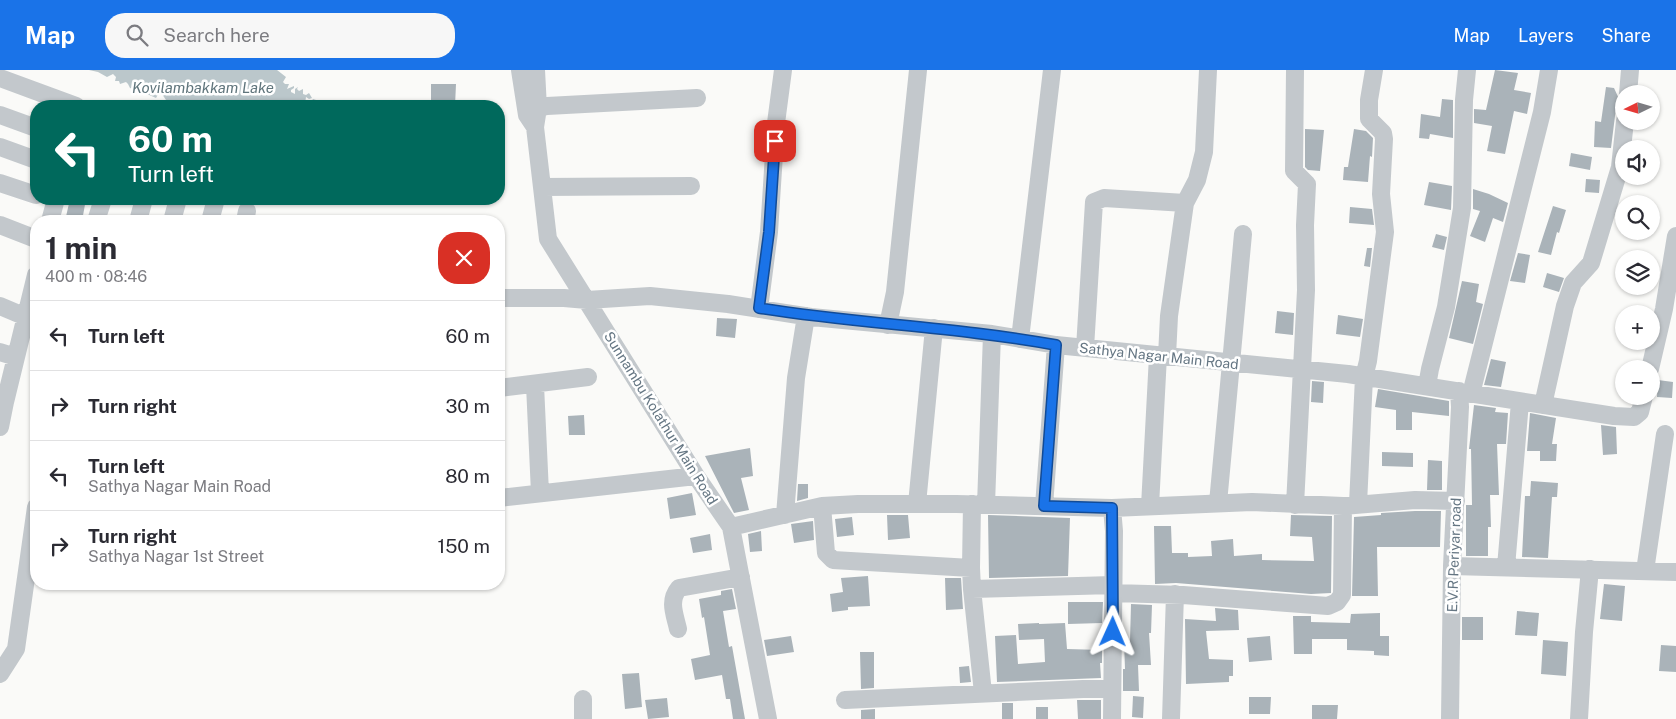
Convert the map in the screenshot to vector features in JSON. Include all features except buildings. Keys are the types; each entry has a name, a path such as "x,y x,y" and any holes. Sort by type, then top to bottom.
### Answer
{"street":[{"name":"Sunnambu Kolathur Main Road","path":"520,70 527,115 535,127"},
{"name":"Sunnambu Kolathur Main Road","path":"536,70 538,108 535,127 548,239 696,476 731,527 768,719"},
{"path":"759,308 769,232 776,123 783,70"},
{"path":"888,325 895,292 918,70"},
{"path":"1020,338 1052,70"},
{"path":"1150,506 1163,356 1185,203 1198,180 1204,152 1208,70"},
{"path":"1295,70 1294,171 1307,184 1305,225 1306,290 1300,369 1295,504"},
{"path":"972,589 1113,589 1328,606 1337,602 1342,595 1364,377 1368,361 1385,232 1382,194 1384,139 1383,133 1369,119 1369,100 1374,70"},
{"path":"1427,386 1446,307 1462,208 1464,100 1468,70"},
{"name":"E.V.R Periyar road","path":"1450,719 1452,566 1465,393 1542,112 1549,70"},
{"path":"1629,85 1630,70"},
{"path":"0,78 60,100"},
{"path":"538,108 697,98"},
{"path":"0,115 30,126"},
{"path":"1543,405 1565,306 1573,283 1591,263 1620,167 1624,130"},
{"path":"0,147 30,158"},
{"path":"0,182 30,193"},
{"path":"542,187 691,186"},
{"path":"1084,348 1094,202 1104,198 1185,203"},
{"path":"0,225 30,236"},
{"path":"1218,504 1243,234"},
{"path":"1652,360 1664,309 1676,236"},
{"name":"Sathya Nagar Main Road","path":"505,298 587,300 650,296 728,304 806,316 992,334 1056,345 1230,364 1300,369 1427,386 1614,416 1634,417 1641,405"},
{"path":"0,425 8,354 26,317 30,300"},
{"path":"0,306 26,317"},
{"path":"785,515 796,378 806,316"},
{"path":"917,504 934,328"},
{"path":"983,694 971,568 979,504 992,334"},
{"path":"1044,506 1056,345"},
{"path":"505,388 588,378"},
{"path":"535,385 540,493"},
{"path":"1506,567 1520,402"},
{"path":"1644,571 1665,434"},
{"path":"505,497 696,476"},
{"path":"731,527 822,506 858,504 979,504 1112,508 1252,502 1350,505 1415,500 1456,501"},
{"path":"822,506 826,553 833,560 971,568"},
{"path":"1112,508 1112,719"},
{"path":"0,674 16,649 30,550"},
{"path":"1452,566 1676,572"},
{"path":"1579,719 1590,569"},
{"path":"678,630 672,603 674,595 679,588 741,577"},
{"path":"1172,719 1175,594"},
{"path":"845,700 1083,689 1112,690"},
{"path":"583,699 583,719"}],"water":[{"name":"Kovilambakkam Lake","path":"89,70 277,70 286,77 283,82 289,84 287,89 294,86 291,92 295,94 295,89 298,87 299,91 303,89 303,94 309,93 312,98 306,97 306,100 166,100 160,91 156,98 147,94 143,89 139,91 130,88 126,82 120,84 119,81 115,81 116,77 113,74 107,77"}],"route":[{"path":"775,141 769,232 759,308 811,317 992,334 1056,345 1044,506 1112,508 1114,530 1113,632"}]}
